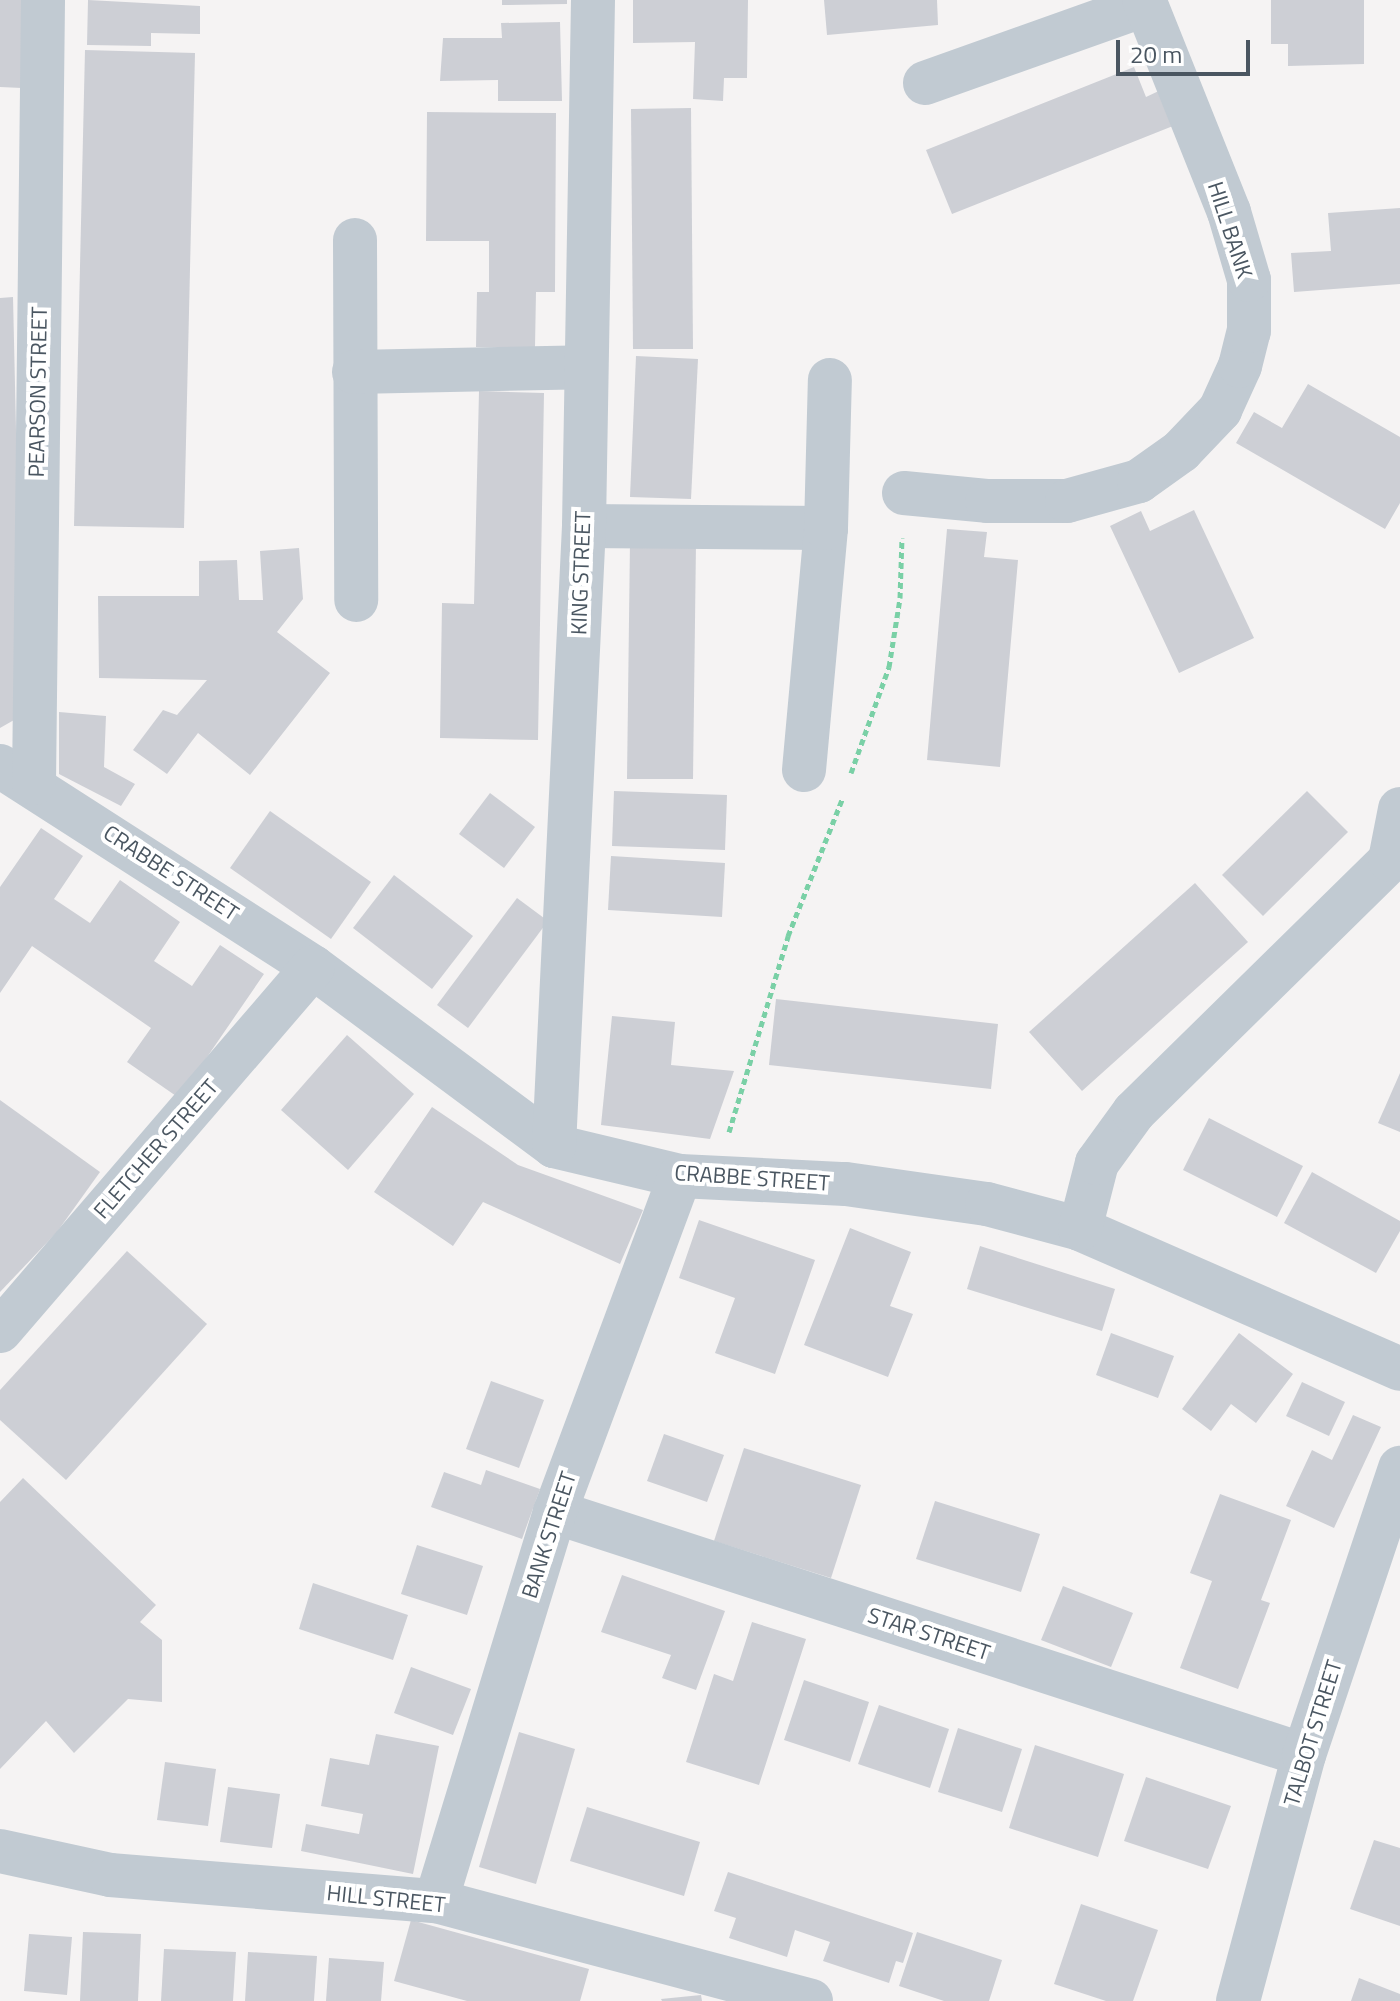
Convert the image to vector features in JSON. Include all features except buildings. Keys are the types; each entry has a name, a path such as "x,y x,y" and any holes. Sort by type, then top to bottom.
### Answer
{"street":[{"name":"PEARSON STREET","path":"17,775 43,0"},
{"name":"KING STREET","path":"554,1146 584,526 593,0"},
{"path":"925,83 1144,3"},
{"name":"HILL BANK","path":"904,493 987,501 1067,501 1139,481 1181,451 1220,410 1249,331 1249,280 1229,212 1144,3"},
{"path":"355,240 356,600"},
{"path":"354,372 585,367"},
{"path":"804,770 826,528 830,380"},
{"path":"584,526 826,528"},
{"name":"CRABBE STREET","path":"17,775 313,967 554,1146 691,1176 846,1184 987,1204 1080,1229 1400,1369"},
{"path":"1080,1229 1097,1163 1134,1112 1390,860 1400,809"},
{"name":"FLETCHER STREET","path":"0,1331 313,967"},
{"name":"BANK STREET","path":"436,1901 555,1512 691,1176"},
{"name":"TALBOT STREET","path":"1238,2001 1304,1755 1400,1468"},
{"name":"STAR STREET","path":"555,1512 1304,1755"},
{"name":"HILL STREET","path":"0,1851 110,1875 436,1901 802,2000"}],"path":[{"path":"849,778 889,667 900,598 904,493"},
{"path":"691,1176 729,1134 788,936 844,792"}]}
